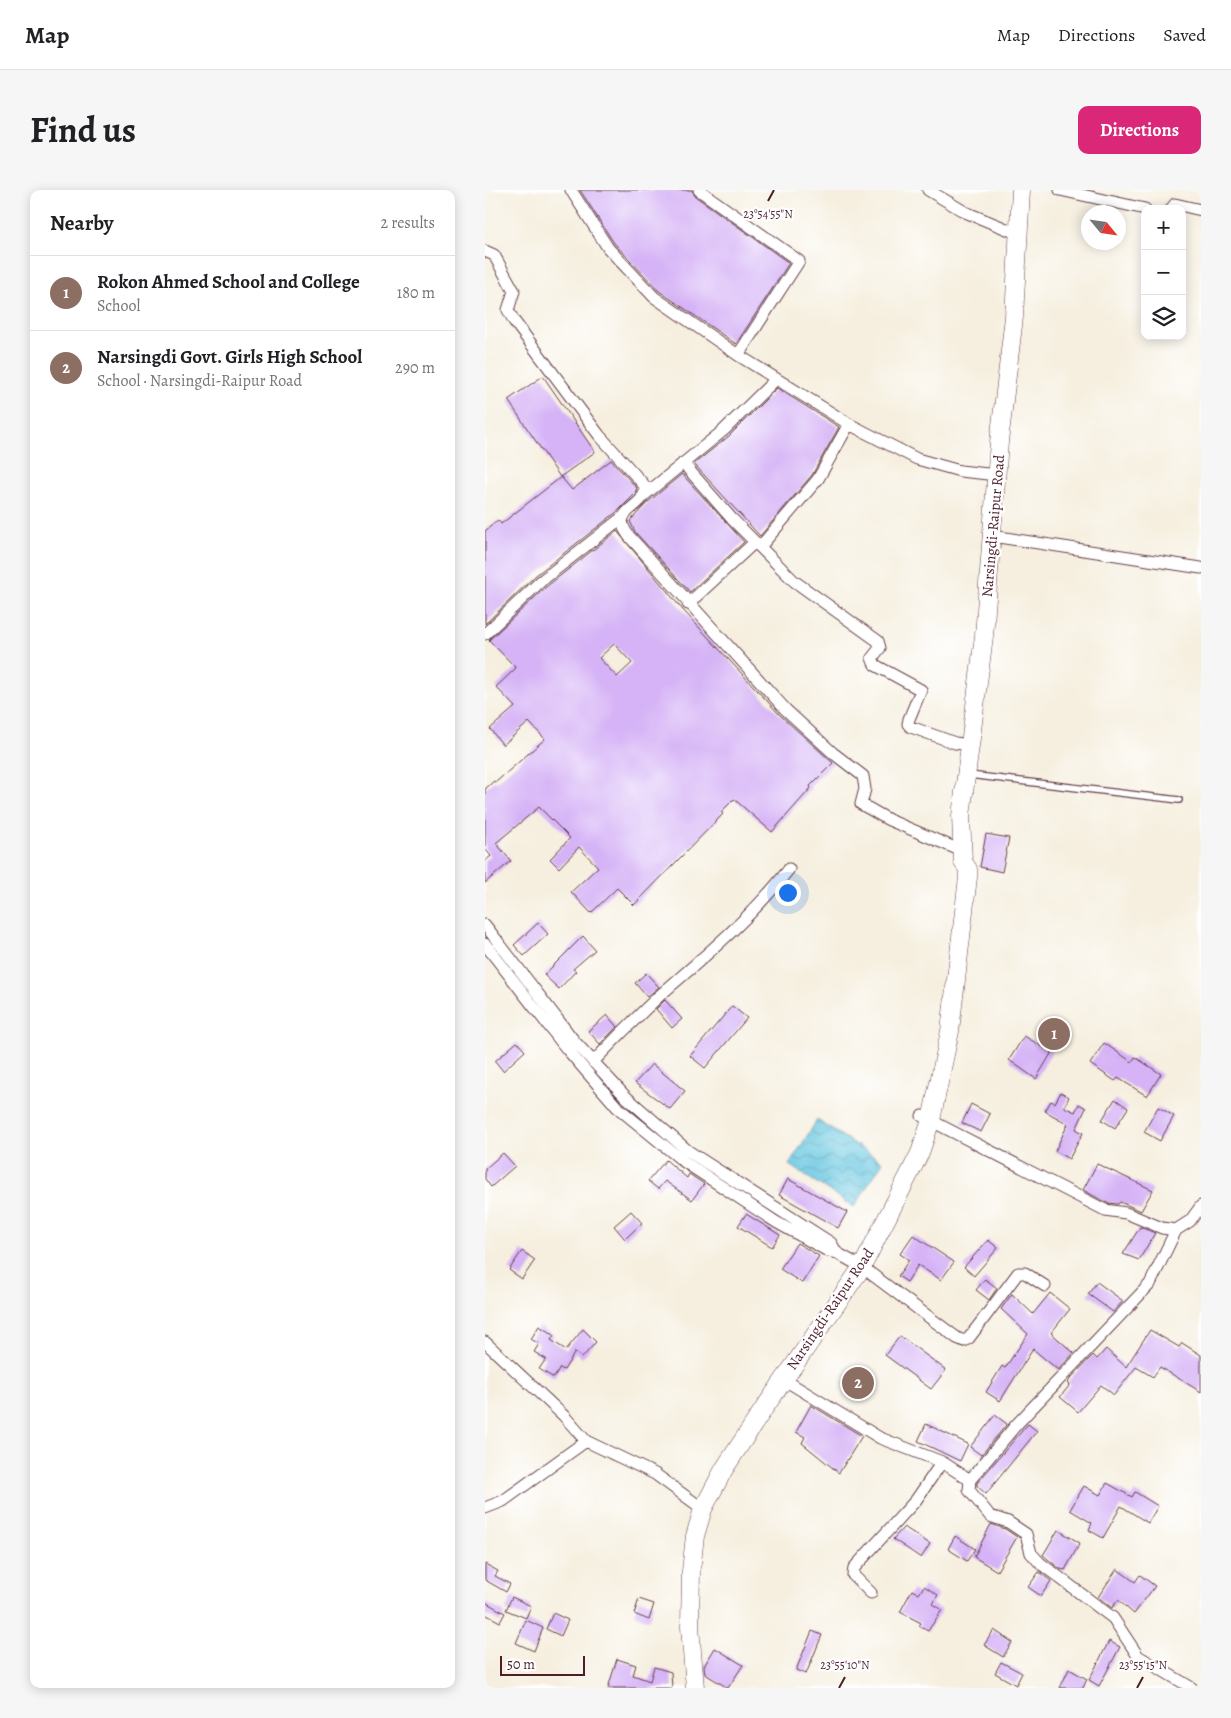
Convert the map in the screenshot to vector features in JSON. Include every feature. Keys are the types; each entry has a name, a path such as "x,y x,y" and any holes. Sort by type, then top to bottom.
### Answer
{"main road":[{"name":"Narsingdi-Raipur Road","path":"684,1688 680,1650 679,1606 686,1534 731,1440 920,1153 927,1118 950,1031 960,960 968,869 962,856 961,816 984,636 997,475 1014,317 1021,190"},
{"name":"Narsingdi-Raipur Road","path":"695,1688 690,1627 691,1571 699,1505 783,1379 850,1260"}],"street":[{"path":"571,190 608,248 654,297 737,355 849,424 917,459 960,471 997,475"},
{"path":"699,190 712,194 799,261 737,355"},
{"path":"928,190 965,212 1019,234"},
{"path":"1060,190 1141,208"},
{"path":"1174,205 1180,203 1201,210"},
{"path":"485,251 494,255 515,291 508,310 513,321 599,435 645,486 641,498"},
{"path":"485,634 541,581 624,516 641,498 723,430 776,379"},
{"path":"688,604 757,544 818,479 849,424"},
{"path":"683,463 732,520 795,581 878,641 880,648 872,658 875,665 921,690 909,719 908,724 911,727 955,743 971,745"},
{"path":"624,516 621,524 624,530 688,604 800,724 833,754 863,776 865,789 861,804 962,856"},
{"path":"992,536 1201,568"},
{"path":"593,1062 657,999 719,944 777,885 789,869"},
{"path":"485,925 575,1042 625,1096 688,1151 831,1243 850,1260 964,1341 969,1338 1018,1273 1025,1273 1045,1286"},
{"path":"485,944 566,1048 617,1107 683,1161 777,1222 828,1251 850,1260"},
{"path":"927,1118 1105,1210 1126,1213 1162,1228 1176,1230"},
{"path":"1192,1688 1137,1656 1113,1618 1039,1564 1031,1553 1026,1534 1007,1522 990,1516 969,1490 969,1480 1016,1425 1150,1284 1176,1230 1189,1221 1201,1206"},
{"path":"485,1342 565,1416 586,1441 655,1474 699,1505"},
{"path":"783,1379 880,1438 942,1462 969,1480"},
{"path":"485,1508 503,1502 586,1441"},
{"path":"871,1593 856,1580 853,1575 854,1568 916,1500 942,1462"}],"lane":[{"path":"967,774 1179,800"}],"water":[{"path":"817,1120 883,1162 854,1207 789,1165"}],"building":[{"path":"580,190 692,190 695,196 789,263 736,344 659,291 614,243"},
{"path":"543,376 595,452 560,477 508,400"},
{"path":"777,388 839,427 812,475 760,536 694,464 729,436"},
{"path":"611,460 637,488 634,495 618,511 536,575 485,624 485,531 498,520 501,524 561,477 572,490"},
{"path":"682,474 744,542 690,592 635,532 630,521 648,502"},
{"path":"617,531 682,609 780,715 833,763 810,786 811,788 772,832 734,799 721,812 723,814 634,905 617,888 591,913 571,892 598,867 579,847 559,868 550,859 570,838 539,807 496,843 511,861 485,883 485,861 491,856 485,849 485,789 494,781 496,782 545,739 529,722 503,745 490,729 515,707 496,687 516,668 489,640 546,587","holes":["614,644 632,663 617,677 599,658"]},
{"path":"986,834 1009,838 1002,872 980,867"},
{"path":"538,923 548,934 524,956 514,945"},
{"path":"583,936 595,950 573,969 576,971 559,989 544,975"},
{"path":"646,973 659,987 647,997 635,983"},
{"path":"665,1000 682,1019 672,1028 656,1009"},
{"path":"732,1006 747,1018 705,1068 690,1056"},
{"path":"607,1015 617,1027 600,1044 588,1031"},
{"path":"1024,1036 1052,1052 1036,1079 1009,1060"},
{"path":"517,1042 525,1051 503,1071 495,1061"},
{"path":"1104,1043 1132,1062 1135,1057 1161,1074 1147,1096 1118,1078 1115,1081 1090,1064"},
{"path":"652,1064 685,1091 670,1109 635,1083"},
{"path":"1061,1092 1069,1097 1064,1107 1075,1112 1079,1104 1086,1108 1076,1129 1083,1133 1069,1159 1055,1151 1068,1124 1045,1111 1051,1101 1055,1103"},
{"path":"1115,1099 1128,1108 1115,1128 1102,1120"},
{"path":"971,1104 990,1114 981,1132 962,1123"},
{"path":"1158,1107 1174,1116 1160,1141 1144,1132"},
{"path":"503,1153 515,1166 491,1187 485,1179 485,1169"},
{"path":"666,1160 687,1178 689,1174 704,1184 692,1200 665,1181 658,1189 648,1181"},
{"path":"1097,1164 1153,1190 1141,1211 1120,1202 1118,1204 1107,1203 1083,1190"},
{"path":"788,1179 847,1212 838,1228 779,1195"},
{"path":"631,1211 642,1223 625,1239 614,1226"},
{"path":"746,1214 780,1235 772,1247 738,1226"},
{"path":"1140,1227 1155,1233 1139,1260 1123,1254"},
{"path":"913,1235 954,1262 941,1280 918,1265 907,1282 898,1276 909,1260 900,1254"},
{"path":"988,1240 998,1248 974,1276 964,1267"},
{"path":"797,1243 819,1256 802,1283 780,1269"},
{"path":"522,1251 535,1260 522,1279 509,1270"},
{"path":"985,1279 997,1288 989,1300 976,1290"},
{"path":"1097,1282 1123,1301 1113,1312 1088,1294"},
{"path":"1050,1293 1070,1309 1051,1333 1074,1353 1058,1370 1033,1349 1000,1401 986,1392 1002,1366 1005,1368 1028,1334 1001,1309 1012,1294 1033,1314"},
{"path":"539,1326 554,1335 551,1340 566,1350 583,1329 596,1342 582,1358 575,1352 564,1370 560,1368 554,1378 539,1369 546,1359 534,1352 539,1344 531,1339"},
{"path":"1150,1330 1179,1347 1182,1343 1201,1355 1201,1392 1160,1367 1153,1377 1136,1367 1114,1395 1101,1385 1078,1412 1060,1397 1070,1385 1068,1383 1070,1379 1093,1355 1097,1359 1106,1349 1126,1367"},
{"path":"900,1336 946,1370 931,1389 885,1355"},
{"path":"811,1405 862,1436 839,1473 802,1443 805,1437 796,1432"},
{"path":"995,1415 1007,1424 981,1455 970,1447"},
{"path":"926,1424 968,1444 960,1461 918,1441"},
{"path":"1028,1424 1037,1431 986,1494 977,1486 977,1483"},
{"path":"1107,1483 1132,1497 1135,1492 1158,1506 1148,1523 1121,1506 1103,1538 1089,1530 1092,1523 1070,1510 1084,1486 1100,1495"},
{"path":"991,1524 1005,1529 1017,1537 997,1571 974,1557"},
{"path":"904,1527 930,1544 921,1558 893,1539"},
{"path":"1058,1530 1080,1543 1065,1570 1060,1569 1043,1555"},
{"path":"955,1536 975,1549 967,1561 948,1549"},
{"path":"485,1564 498,1571 495,1576 510,1584 506,1592 485,1580"},
{"path":"1117,1569 1135,1582 1140,1575 1155,1586 1134,1614 1118,1600 1112,1608 1098,1597"},
{"path":"1039,1572 1051,1581 1041,1596 1028,1587"},
{"path":"924,1586 938,1595 932,1604 942,1610 928,1631 919,1626 921,1623 900,1612 912,1590 919,1594"},
{"path":"512,1597 531,1606 526,1618 506,1610"},
{"path":"639,1599 654,1604 649,1620 634,1614"},
{"path":"485,1602 505,1613 500,1622 485,1614"},
{"path":"553,1613 568,1620 561,1636 546,1629"},
{"path":"526,1620 543,1628 534,1651 516,1643"},
{"path":"994,1630 1012,1642 1003,1657 984,1645"},
{"path":"812,1631 822,1635 806,1674 796,1670"},
{"path":"1109,1641 1120,1647 1099,1686 1089,1680"},
{"path":"715,1648 743,1665 728,1688 705,1674 704,1666"},
{"path":"617,1659 636,1665 633,1675 650,1681 654,1667 671,1672 672,1688 608,1688"},
{"path":"1001,1662 1022,1673 1016,1685 995,1673"},
{"path":"1069,1669 1087,1679 1083,1688 1060,1688"}],"place":[{"name":"Rokon Ahmed School and College","path":"1054,1034"},
{"name":"Narsingdi Govt. Girls High School","path":"858,1383"}]}
